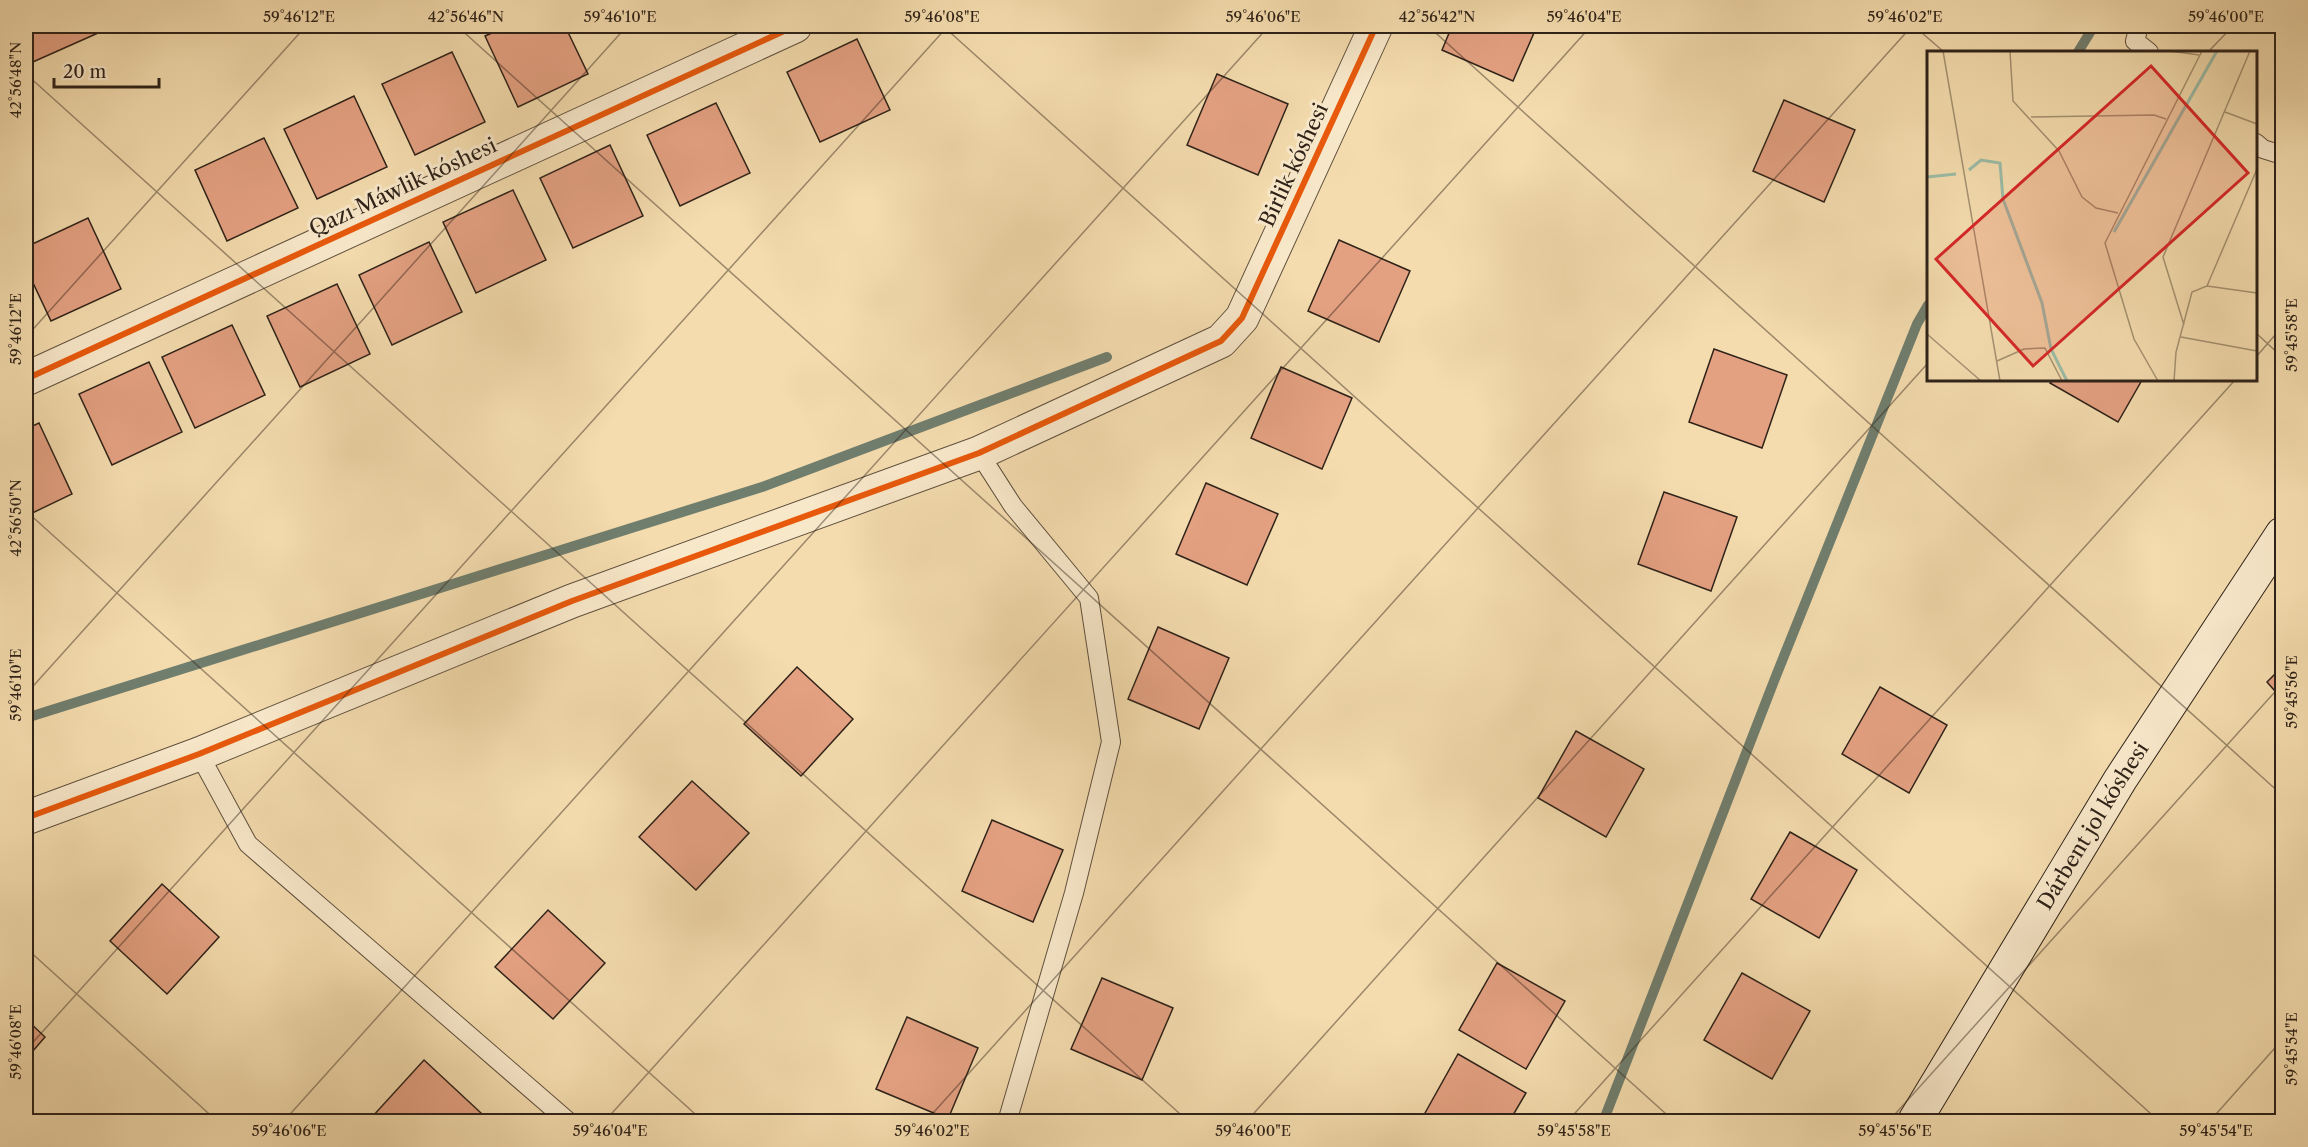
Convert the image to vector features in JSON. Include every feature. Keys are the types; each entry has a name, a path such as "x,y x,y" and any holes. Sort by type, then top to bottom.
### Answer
{"street":[{"name":"Qazı Máwlik kóshesi","path":"26,379 795,26"},
{"name":"Birlik kóshesi","path":"26,818 199,754 572,601 979,453 1221,342 1242,318 1376,26"},
{"name":"Dárbent jol kóshesi","path":"1914,1122 2120,780 2283,534"}],"lane":[{"path":"2139,26 2135,41 2148,51"},
{"path":"2257,144 2263,149 2283,155"},
{"path":"979,453 1012,506 1089,598 1111,742 1074,892 1007,1122"},
{"path":"199,754 248,844 569,1122"}],"building":[{"path":"26,26 106,26 107,29 26,65"},
{"path":"508,26 565,26 588,74 518,107 485,36"},
{"path":"1452,26 1537,26 1513,81 1442,50"},
{"path":"857,39 890,110 820,142 787,72"},
{"path":"452,52 485,122 415,155 382,84"},
{"path":"1217,74 1288,104 1258,175 1187,145"},
{"path":"354,96 387,167 317,199 284,129"},
{"path":"1784,100 1855,130 1824,202 1753,171"},
{"path":"716,103 750,173 680,206 647,135"},
{"path":"264,138 298,208 227,241 195,170"},
{"path":"610,145 643,216 573,248 540,178"},
{"path":"513,190 546,260 476,293 443,222"},
{"path":"88,218 121,289 51,321 26,268 26,247"},
{"path":"1339,240 1410,271 1379,342 1308,311"},
{"path":"429,242 462,312 392,345 359,275"},
{"path":"337,284 370,354 300,387 267,316"},
{"path":"232,325 265,395 195,428 162,357"},
{"path":"1714,349 1787,375 1762,448 1689,422"},
{"path":"149,362 182,432 112,465 79,394"},
{"path":"1281,367 1352,398 1322,469 1251,438"},
{"path":"2052,381 2141,381 2118,422 2050,383"},
{"path":"39,423 72,494 26,516 26,429"},
{"path":"1206,483 1278,514 1247,585 1176,554"},
{"path":"1664,492 1737,517 1711,591 1638,564"},
{"path":"1158,627 1229,658 1199,729 1128,699"},
{"path":"797,667 853,719 801,776 744,724"},
{"path":"2282,667 2282,699 2267,682"},
{"path":"1880,687 1947,725 1909,793 1842,754"},
{"path":"1576,731 1644,769 1606,837 1538,798"},
{"path":"692,781 749,833 696,890 639,837"},
{"path":"992,820 1063,850 1033,922 962,891"},
{"path":"1790,832 1857,870 1819,938 1751,899"},
{"path":"162,884 219,937 167,994 110,941"},
{"path":"548,910 605,963 553,1019 495,967"},
{"path":"1497,963 1565,1001 1526,1069 1459,1030"},
{"path":"1742,973 1810,1011 1772,1079 1704,1040"},
{"path":"1102,978 1173,1008 1142,1080 1071,1049"},
{"path":"907,1017 978,1048 948,1119 876,1089"},
{"path":"26,1019 45,1037 26,1059"},
{"path":"1458,1054 1526,1093 1509,1122 1420,1122"},
{"path":"424,1060 481,1113 473,1122 377,1122 372,1117"}],"waterway":[{"path":"2079,51 2094,26"},
{"path":"1603,1122 1774,681 1917,324 1927,307"},
{"path":"26,718 762,487 1107,357"}],"cycle path":[{"path":"26,379 795,26"},
{"path":"26,818 199,754 572,601 979,453 1221,341 1242,318 1376,26"}]}
